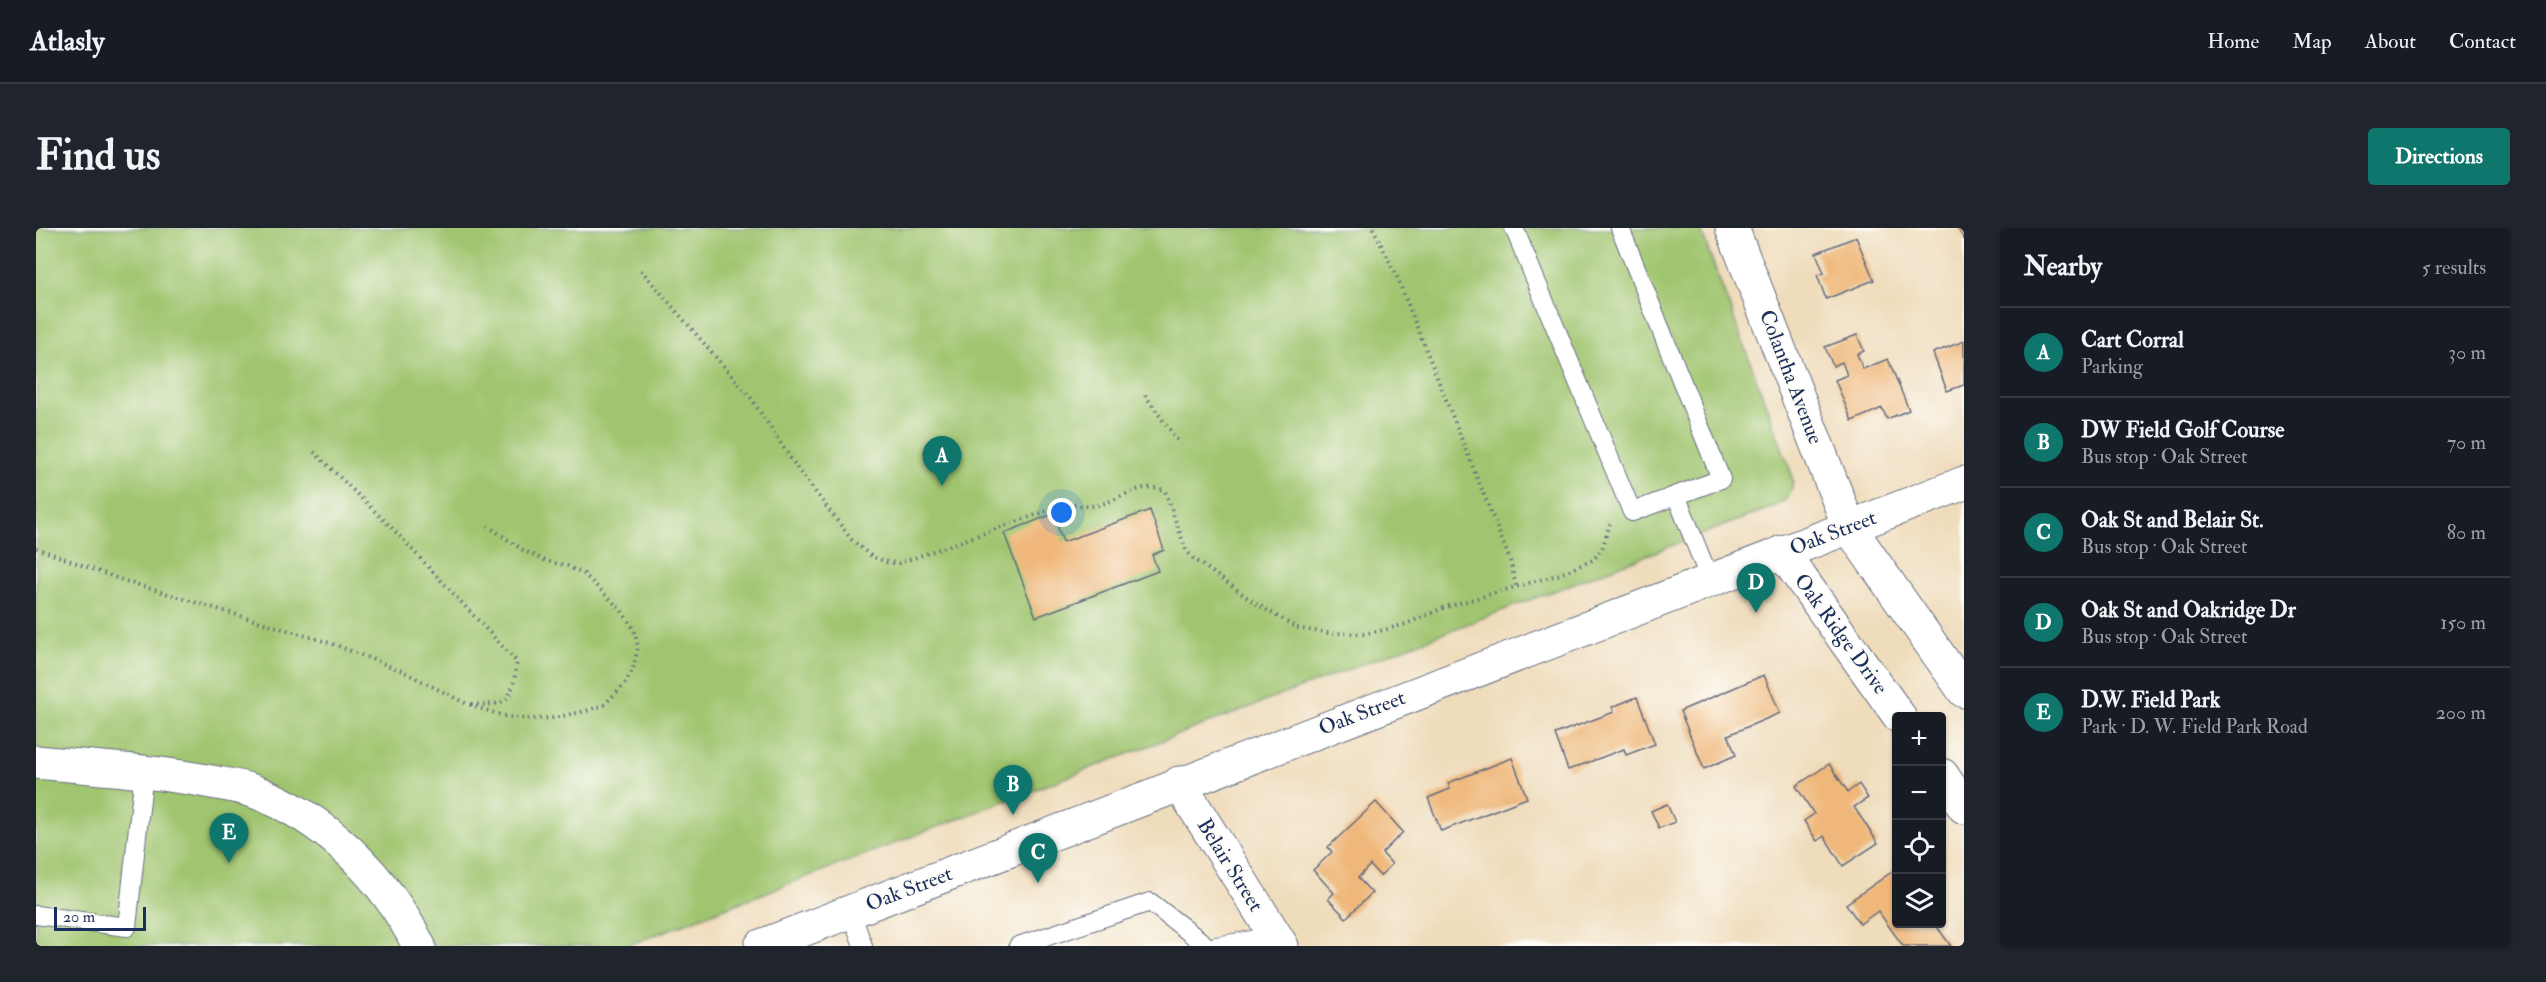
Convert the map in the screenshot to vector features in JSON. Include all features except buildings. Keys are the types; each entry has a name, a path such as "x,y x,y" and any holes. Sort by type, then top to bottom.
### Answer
{"main road":[{"name":"Colantha Avenue","path":"1732,228 1849,527"},
{"name":"Oak Street","path":"761,946 1179,783 1964,483"},
{"path":"1849,527 1964,691"},
{"name":"Oak Ridge Drive","path":"1782,552 1895,712"},
{"path":"36,762 183,776 251,790 284,804 315,822 350,851 382,889 418,946"},
{"path":"1946,782 1964,807"},
{"name":"Belair Street","path":"1179,783 1279,941"}],"lane":[{"path":"1514,228 1632,512 1721,479 1620,228"},
{"path":"1676,495 1710,580"},
{"path":"36,915 127,927 144,772"},
{"path":"1023,945 1150,902 1207,946"},
{"path":"851,912 863,946"},
{"path":"1216,946 1279,941"}],"path":[{"path":"1373,228 1397,277 1510,560 1516,586"},
{"path":"640,270 752,398 797,468 852,540 863,551 879,560 899,563 1067,504 1092,507 1147,487 1158,487 1165,491 1186,550 1193,558 1255,603 1297,628 1328,633 1363,634 1406,624 1443,608 1560,574 1593,560 1602,549 1610,524 1632,512"},
{"path":"1145,395 1180,444"},
{"path":"314,452 393,529 518,662 509,698 495,706 467,704"},
{"path":"36,548 122,580 333,644 402,671 467,704 507,717 532,719 586,711 604,705 625,684 633,669 638,647 634,629 621,610 584,574 567,566 546,561 524,550 488,526"}],"green space":[{"path":"36,228 1700,228 1791,472 1793,483 1787,498 1773,507 626,946 36,946"}],"place":[{"name":"Cart Corral","path":"942,486"},
{"name":"Oak St and Oakridge Dr","path":"1756,613"},
{"name":"DW Field Golf Course","path":"1013,815"},
{"name":"D.W. Field Park","path":"229,863"},
{"name":"Oak St and Belair St.","path":"1038,883"}]}
